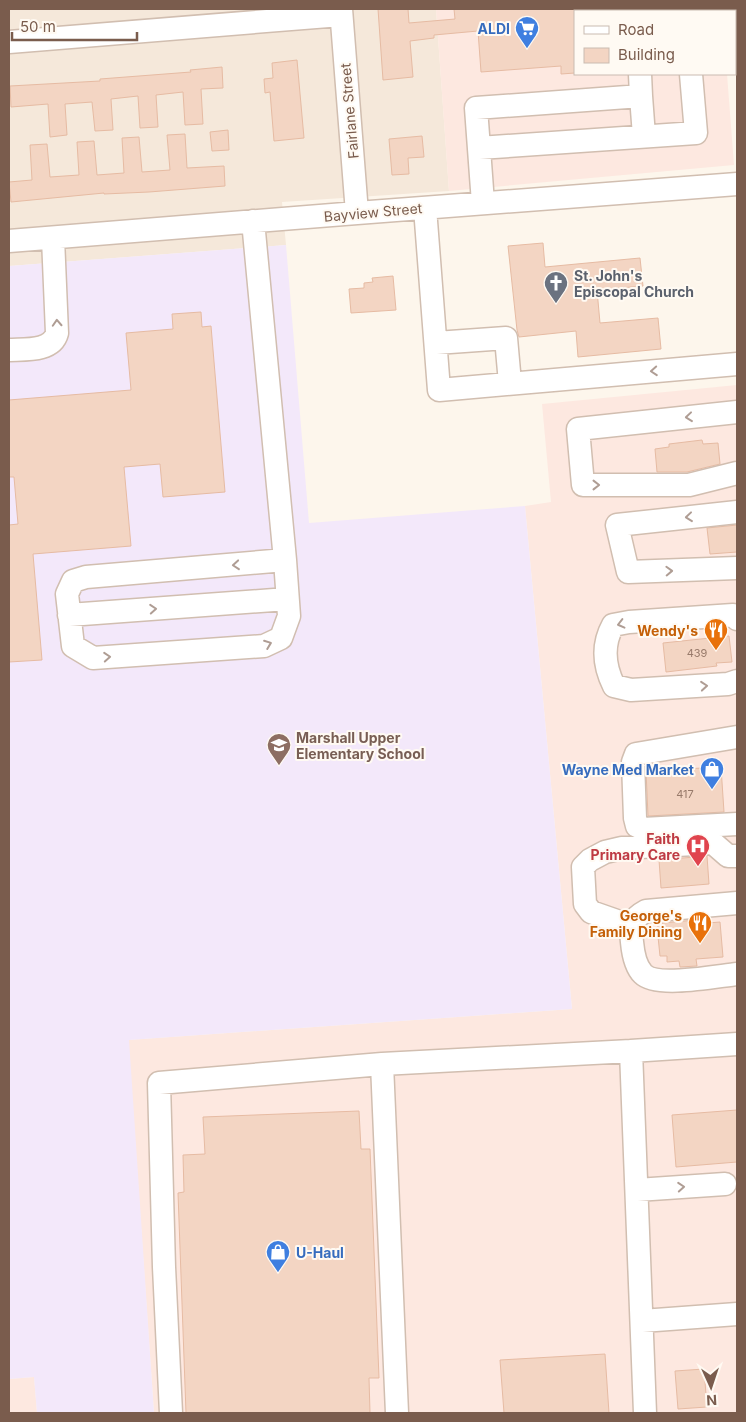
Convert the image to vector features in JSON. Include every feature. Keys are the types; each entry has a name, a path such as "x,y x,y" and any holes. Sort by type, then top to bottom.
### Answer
{"street":[{"path":"9,42 341,12"},
{"name":"Fairlane Street","path":"341,12 357,213"},
{"path":"479,148 696,132 691,75"},
{"path":"483,203 476,108 640,85 644,136"},
{"name":"Bayview Street","path":"9,241 737,184"},
{"path":"424,208 439,390 737,364"},
{"path":"253,221 285,560 288,599 288,616 281,638 264,646 93,658 73,646 67,594 73,582 86,578 285,560"},
{"path":"9,350 42,348 56,338 53,238"},
{"path":"436,343 506,338 510,383"},
{"path":"737,412 578,429 583,484 689,485 737,473"},
{"path":"737,512 617,524 628,572 737,568"},
{"path":"69,615 288,599"},
{"path":"737,620 733,616 629,622 613,625 605,647 607,673 614,686 631,690 728,684 737,681"},
{"path":"737,737 648,751 636,754 633,762 637,826 644,829 737,824"},
{"path":"631,926 590,912 585,904 583,867 590,860 605,852 622,848 713,842 728,856 737,856"},
{"path":"737,903 646,911 636,916 631,926 633,953 637,966 644,975 659,981 677,981 737,974"},
{"path":"171,1413 158,1083 382,1064 737,1044"},
{"path":"631,1051 645,1413"},
{"path":"382,1064 397,1413"},
{"path":"637,1190 725,1184"},
{"path":"642,1321 737,1314"}],"shaded area":[{"path":"9,9 436,9 449,191 282,202 286,245 9,266"},
{"path":"436,9 722,9 574,10 574,75 727,75 734,165 449,191"},
{"name":"Marshall Upper Elementary School","path":"286,245 309,523 525,506 572,1009 129,1040 154,1413 37,1413 34,1377 9,1379 9,266"},
{"path":"737,385 737,1413 154,1413 128,1040 572,1009 525,506 551,502 542,404"},
{"path":"34,1377 37,1413 9,1413 9,1379"}],"building":[{"name":"ALDI","path":"378,9 408,9 409,23 455,19 454,9 575,9 574,73 561,74 561,66 481,72 478,31 434,35 434,38 410,41 413,77 383,80"},
{"path":"297,60 304,138 274,141 270,92 265,93 264,79 273,78 272,63"},
{"path":"222,67 223,88 201,89 203,124 185,125 183,92 156,95 158,127 140,128 138,96 111,99 113,130 95,131 92,102 65,104 67,135 50,137 48,104 11,107 10,86 100,81 100,79 191,72 190,70"},
{"path":"228,130 229,150 212,151 210,132"},
{"path":"185,134 187,168 224,166 225,186 149,192 104,193 11,202 9,182 32,180 30,145 47,144 50,177 79,175 77,142 94,141 97,175 124,173 122,138 139,137 142,172 170,170 167,135"},
{"path":"422,136 424,157 408,158 409,174 392,175 389,139"},
{"name":"St. John's Episcopal Church","path":"543,243 545,267 640,258 643,286 597,290 600,323 658,318 661,349 578,357 576,331 519,337 508,246"},
{"path":"393,276 396,310 351,313 349,289 364,288 364,283 373,282 372,278"},
{"path":"201,312 202,327 211,326 225,492 163,497 160,464 124,467 131,546 33,554 42,660 9,662 9,525 18,524 14,477 9,477 9,400 131,390 126,333 173,329 172,314"},
{"path":"702,440 703,444 718,443 720,464 687,472 657,472 655,449 669,447 669,444"},
{"path":"737,525 737,552 710,554 707,528"},
{"path":"729,636 732,662 716,663 717,666 666,672 663,643"},
{"path":"721,767 724,812 648,816 646,771"},
{"path":"707,856 709,884 661,888 659,860"},
{"path":"707,919 708,923 720,922 723,957 696,959 697,966 680,967 679,961 667,962 667,956 660,956 657,927 662,927 662,923"},
{"path":"737,1110 737,1162 676,1167 672,1115"},
{"name":"U-Haul","path":"359,1111 361,1149 370,1149 379,1378 369,1378 370,1413 186,1413 178,1193 184,1192 183,1155 205,1154 203,1117"},
{"path":"605,1354 609,1413 504,1413 500,1360"},
{"path":"704,1369 707,1407 678,1409 675,1371"}],"place":[{"name":"ALDI","path":"527,49"},
{"name":"St. John's Episcopal Church","path":"556,304"},
{"name":"Wendy's","path":"716,651"},
{"name":"Marshall Upper Elementary School","path":"279,766"},
{"name":"Wayne Med Market","path":"712,790"},
{"name":"Faith Primary Care","path":"698,867"},
{"name":"George's Family Dining","path":"700,944"},
{"name":"U-Haul","path":"278,1273"}]}
